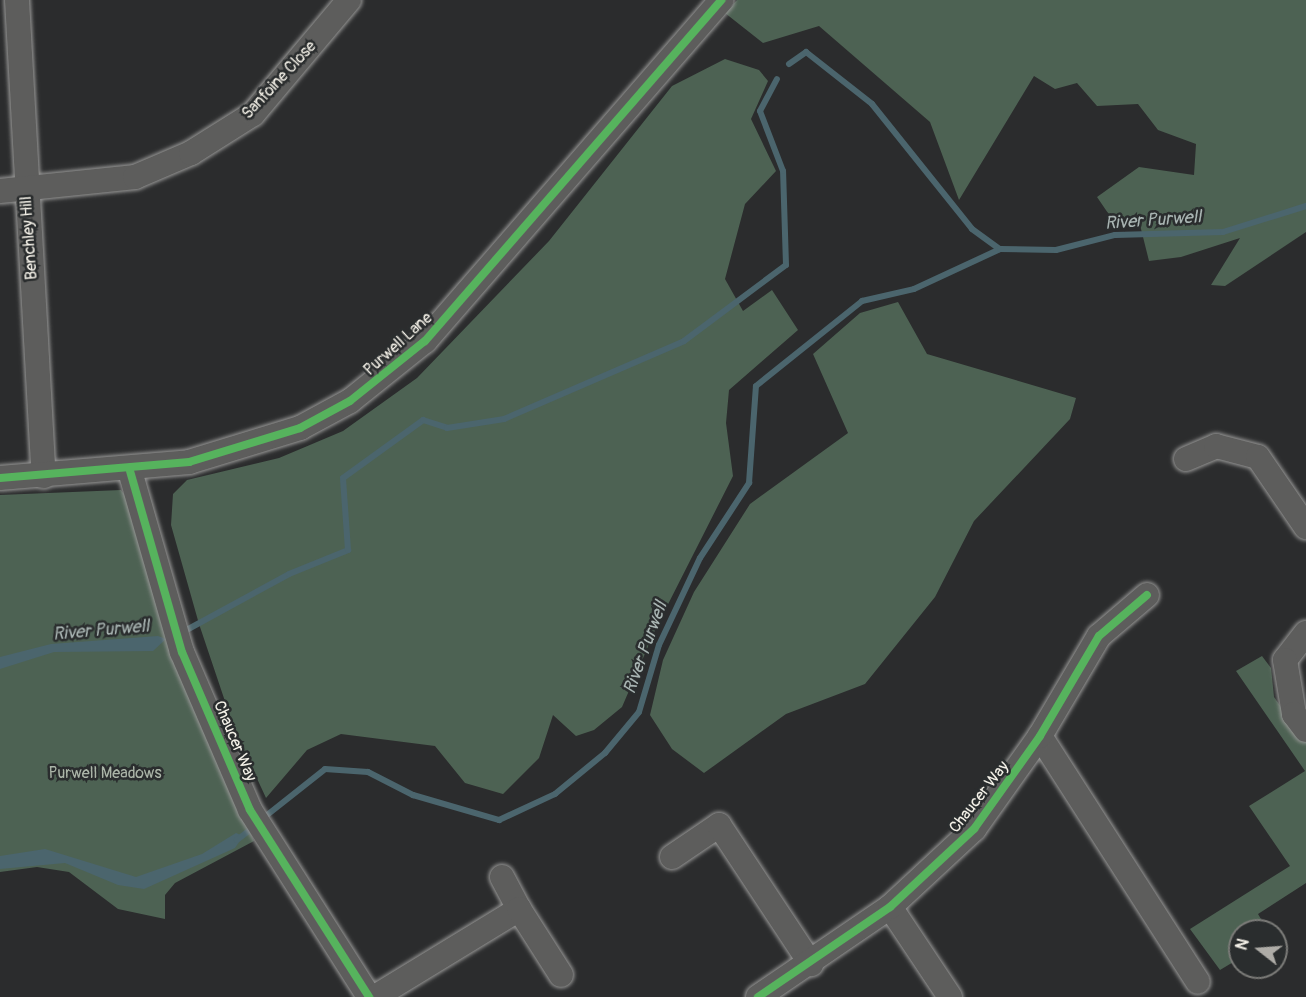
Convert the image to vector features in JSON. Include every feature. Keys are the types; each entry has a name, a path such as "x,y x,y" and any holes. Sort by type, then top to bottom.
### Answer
{"street":[{"name":"Benchley Hill","path":"17,0 44,476"},
{"name":"Sanfoine Close","path":"0,191 135,177 223,135 253,114 349,0"},
{"name":"Purwell Lane","path":"0,478 130,471 189,462 300,428 389,374 491,268 720,0"},
{"path":"1186,459 1215,446 1258,457 1306,527"},
{"name":"Chaucer Way","path":"130,471 182,652 256,820 369,997"},
{"name":"Chaucer Way","path":"758,997 812,964 890,907 974,829 1040,736 1099,636 1137,598 1147,595"},
{"path":"1306,633 1285,660 1294,714 1306,730"},
{"path":"1040,736 1198,982"},
{"path":"672,857 719,825 812,964"},
{"path":"502,877 519,909 561,975"},
{"path":"890,907 950,997"},
{"path":"375,997 519,909"}],"green space":[{"path":"737,0 1306,0 1306,232 1225,286 1211,285 1240,238 1181,257 1149,261 1138,217 1112,219 1097,197 1139,167 1194,175 1196,144 1158,130 1138,104 1097,106 1077,83 1055,89 1034,76 959,200 930,122 819,26 763,43 725,13"},
{"path":"725,59 759,70 768,81 751,119 776,171 745,204 725,279 743,311 772,290 798,330 729,390 726,423 733,476 656,628 622,707 594,730 576,736 553,715 539,758 503,794 465,783 435,746 341,734 307,750 266,798 235,731 199,624 171,525 173,494 187,480 279,458 343,431 417,378 549,241 672,86"},
{"path":"898,302 927,354 1076,398 1070,419 974,521 935,597 865,684 786,714 704,773 672,749 650,715 663,660 694,592 750,504 848,433 813,354 860,313"},
{"name":"Purwell Meadows","path":"121,490 132,505 172,654 254,841 175,883 165,895 165,919 118,909 69,872 37,867 0,872 0,495"},
{"path":"1262,656 1271,668 1274,697 1306,742 1306,883 1258,914 1261,919 1228,919 1228,965 1220,970 1190,929 1290,866 1249,806 1305,771 1236,671"}],"water":[{"path":"158,636 166,639 153,651 54,652 0,669 0,657 51,644"},
{"path":"236,833 243,836 235,848 144,889 118,885 65,863 0,869 0,856 45,849 136,877 202,854"}],"waterway":[{"name":"River Purwell","path":"789,64 806,52 872,104 972,229 1000,249"},
{"name":"River Purwell","path":"181,633 289,574 348,550 343,478 423,420 447,428 504,419 684,341 786,265 783,171 760,111 777,79"},
{"name":"River Purwell","path":"262,819 325,769 368,772 413,795 499,820 555,794 605,753 639,712 659,645 700,558 749,483 756,386 862,301 914,289 1000,249 1056,250 1115,235 1223,232 1306,206"},
{"name":"River Purwell","path":"237,840 255,826"}],"cycle path":[{"path":"0,478 189,462 300,428 350,401 425,341 721,0"},
{"path":"130,471 182,652 250,810 369,997"},
{"path":"758,997 890,907 974,829 1040,736 1099,636 1147,595"}]}
